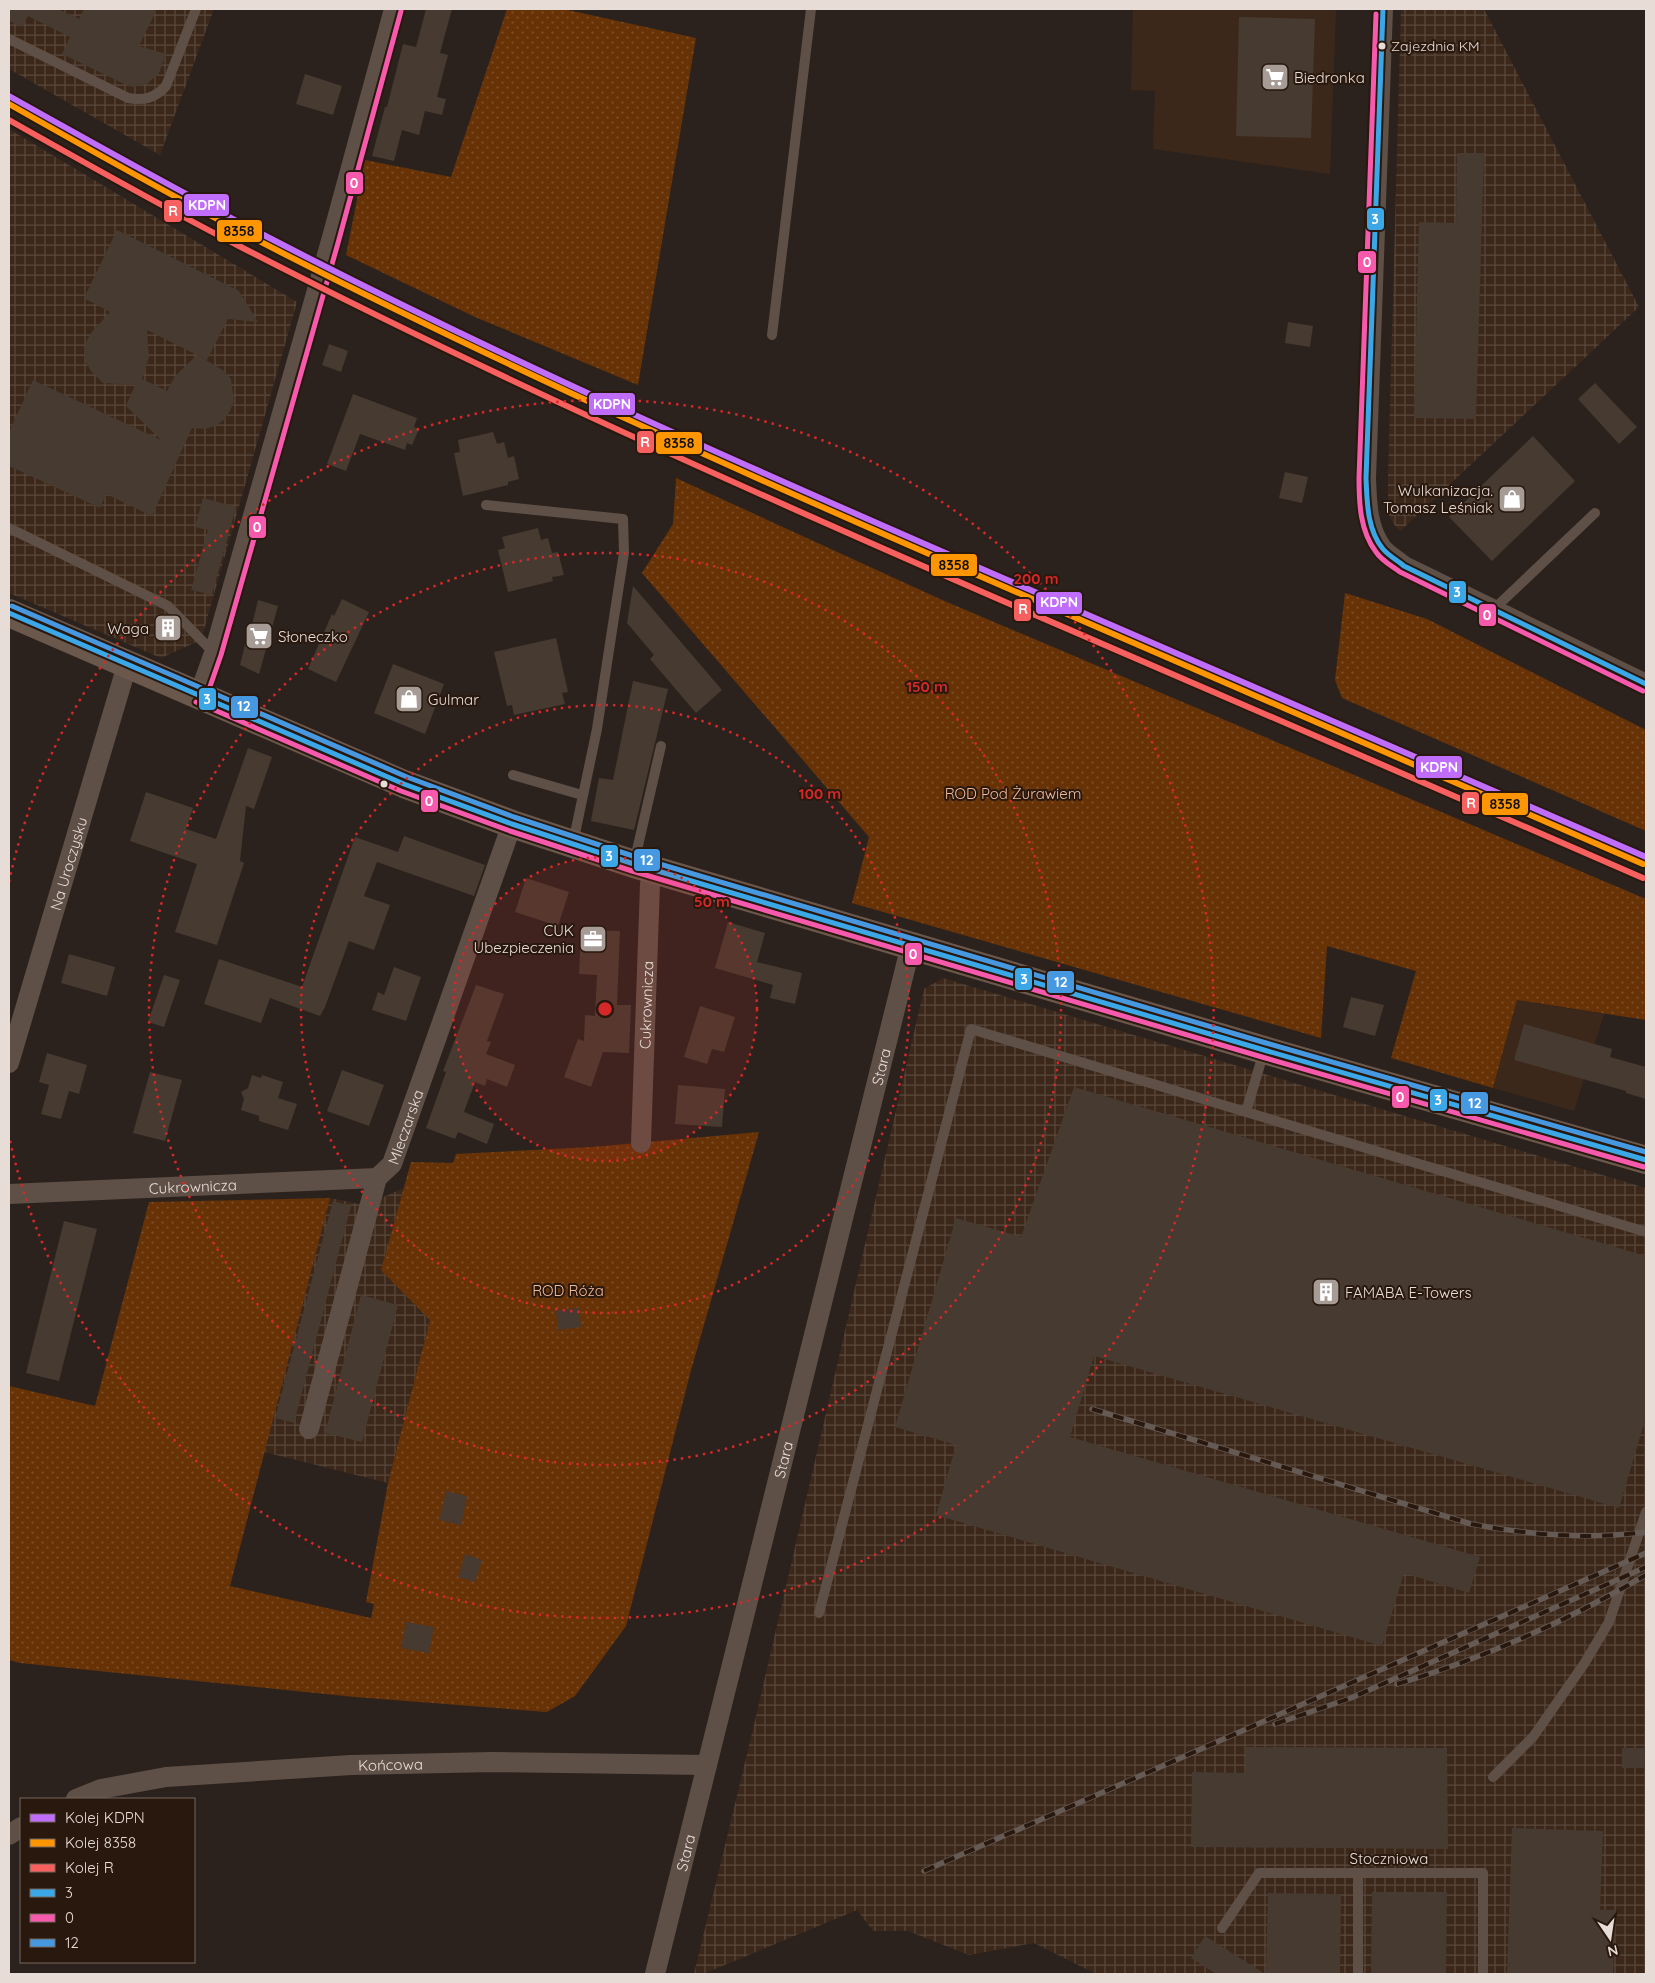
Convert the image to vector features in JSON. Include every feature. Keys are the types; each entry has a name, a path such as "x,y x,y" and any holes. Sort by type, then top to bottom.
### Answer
{"main road":[{"path":"9,613 404,784 512,824 644,867 1264,1050 1646,1160"}],"street":[{"path":"199,695 214,653 331,241 394,9"},
{"path":"1383,9 1366,478 1368,510 1372,530 1383,549 1404,566 1646,684"},
{"name":"Na Uroczysku","path":"9,1063 126,665"},
{"name":"Mleczarska","path":"309,1429 377,1178 392,1164 512,824"},
{"name":"Cukrownicza","path":"641,1143 650,884 644,867"},
{"name":"Stara","path":"655,1974 911,945"},
{"name":"Cukrownicza","path":"9,1194 377,1178"},
{"name":"Końcowa","path":"78,1798 101,1789 166,1778 351,1765 494,1762 707,1765"},
{"path":"9,1834 20,1827"}],"lane":[{"path":"9,40 128,98 140,100 152,98 166,86 196,9"},
{"path":"772,335 811,9"},
{"path":"486,504 623,519 624,552 596,729 572,844"},
{"path":"1494,609 1595,513"},
{"path":"9,528 168,606 214,653"},
{"path":"644,867 661,746"},
{"path":"513,775 582,795"},
{"path":"819,1613 971,1029 1646,1232"},
{"path":"1246,1112 1264,1050"},
{"path":"1493,1777 1533,1737 1584,1664 1609,1622 1646,1512"},
{"name":"Stoczniowa","path":"1222,1928 1259,1873 1483,1873 1483,1974"},
{"path":"1358,1873 1358,1974"}],"shaded area":[{"path":"9,9 214,9 160,155 9,69"},
{"path":"1133,9 1336,9 1330,174 1153,149 1155,91 1131,90"},
{"path":"1401,9 1484,9 1639,307 1400,531 1392,522 1388,513 1388,477"},
{"path":"9,129 297,302 201,640 161,658 9,593"},
{"path":"943,978 1646,1188 1646,1974 1096,1974 1034,1943 969,1955 908,1931 873,1931 857,1910 703,1974 694,1974 753,1729 924,989"},
{"path":"1517,1000 1604,1014 1574,1111 1493,1088"},
{"path":"404,1188 381,1270 430,1320 388,1483 264,1452 330,1198 365,1205"}],"green space":[{"path":"507,9 563,9 696,38 638,385 475,317 346,255 365,160 451,177"},
{"name":"ROD Pod Żurawiem","path":"676,478 940,599 1646,899 1646,1020 1517,1000 1493,1088 1391,1058 1416,971 1327,946 1321,1038 852,903 869,837 642,573 673,524"},
{"path":"1345,593 1427,619 1646,730 1646,831 1342,698 1335,680"},
{"name":"ROD Róża","path":"759,1132 690,1374 626,1626 575,1696 547,1712 355,1697 20,1663 9,1660 9,1386 95,1406 149,1202 330,1198 230,1586 371,1618 374,1604 366,1602 388,1483 430,1320 381,1270 411,1162 453,1163 456,1154 592,1147"}],"building":[{"path":"9,9 58,9 79,19 84,9 157,9 139,46 166,54 159,73 147,84 132,87 62,54 70,37 28,16 22,27 9,21"},
{"path":"426,9 452,9 440,53 448,55 437,97 446,99 442,115 425,111 419,135 402,130 394,161 372,156 403,44 416,47"},
{"name":"Biedronka","path":"1239,17 1315,19 1311,138 1236,136"},
{"path":"305,74 342,86 333,115 296,104"},
{"path":"1457,153 1484,153 1476,419 1414,418 1419,222 1456,223"},
{"path":"117,230 239,291 258,322 228,319 207,360 198,355 224,371 231,379 234,401 224,420 215,426 205,429 192,428 152,516 106,494 100,508 9,466 9,432 33,380 161,440 126,406 135,385 103,383 91,371 86,362 84,351 86,342 91,333 110,312 84,298","holes":["147,330 197,355 175,376 167,391 142,379 149,357"]},
{"path":"1288,322 1313,326 1310,347 1285,343"},
{"path":"329,344 348,351 341,372 322,365"},
{"path":"1595,383 1637,427 1619,444 1578,399"},
{"path":"353,394 417,418 414,427 419,429 412,445 407,443 405,450 360,434 346,471 327,464"},
{"path":"493,432 497,444 504,442 508,458 514,456 519,479 508,482 508,485 463,496 454,453 460,452 458,440"},
{"name":"Wulkanizacja. Tomasz Leśniak","path":"1533,436 1575,481 1492,561 1449,517"},
{"path":"1285,472 1308,477 1302,503 1279,498"},
{"path":"203,498 236,507 212,595 191,590 208,530 195,527"},
{"path":"538,528 541,540 548,538 552,553 558,552 564,575 552,577 553,581 508,592 498,550 505,548 502,537"},
{"path":"633,586 722,690 696,713 650,659 654,655 627,623"},
{"path":"342,599 369,612 336,682 308,669 332,614 334,616"},
{"name":"Słoneczko","path":"258,600 278,606 259,674 240,665"},
{"path":"556,638 568,692 562,693 565,704 514,715 512,705 507,706 494,652"},
{"name":"Gulmar","path":"393,664 444,684 425,734 374,713"},
{"path":"633,681 668,689 634,830 591,821 599,778 613,780"},
{"path":"248,748 272,757 254,809 246,806 240,861 244,863 217,945 175,932 197,864 130,841 146,792 193,808 186,829 216,839"},
{"path":"404,836 485,865 474,896 377,862 364,896 390,905 374,950 349,941 320,1016 270,998 261,1023 204,1004 219,959 302,987 355,837 398,852"},
{"path":"526,878 569,892 558,926 515,912"},
{"path":"728,922 765,933 757,962 802,973 795,1004 770,998 773,985 715,968"},
{"path":"581,930 620,931 617,1005 631,1005 629,1053 603,1052 591,1087 564,1077 578,1039 584,1041 585,1015 595,1016 597,975 579,974"},
{"path":"69,954 115,967 107,996 61,983"},
{"path":"394,967 421,977 406,1021 372,1010 378,992 384,995"},
{"path":"164,975 180,980 164,1027 148,1022"},
{"path":"476,985 504,994 487,1041 491,1042 486,1054 515,1065 507,1087 487,1079 485,1086 475,1082 464,1112 494,1124 487,1144 458,1132 455,1139 426,1128 446,1072 443,1071"},
{"path":"1351,997 1384,1005 1375,1036 1343,1027"},
{"path":"700,1006 735,1017 724,1052 712,1049 707,1064 684,1057"},
{"path":"1524,1024 1612,1049 1610,1057 1646,1067 1646,1099 1626,1093 1626,1091 1514,1060"},
{"path":"47,1053 87,1065 79,1094 69,1091 61,1119 41,1114 49,1085 39,1082"},
{"path":"342,1070 384,1085 369,1126 327,1111"},
{"path":"150,1072 182,1080 165,1141 133,1133"},
{"path":"252,1075 261,1078 262,1075 283,1082 278,1098 297,1104 288,1130 259,1121 259,1116 241,1110 244,1099 241,1092 248,1088"},
{"path":"678,1085 725,1089 722,1127 675,1124"},
{"name":"FAMABA E-Towers","path":"1074,1087 1646,1256 1646,1417 1619,1508 1094,1356 1070,1437 1480,1557 1469,1593 1404,1573 1382,1646 936,1515 956,1445 895,1427 956,1218 1021,1237"},
{"path":"333,1201 351,1206 294,1423 275,1418"},
{"path":"64,1221 97,1229 59,1381 26,1373"},
{"path":"361,1295 398,1305 362,1442 325,1433"},
{"path":"579,1308 581,1327 558,1330 556,1310"},
{"path":"446,1491 467,1496 461,1525 439,1520"},
{"path":"465,1554 482,1560 475,1582 458,1577"},
{"path":"406,1622 434,1627 429,1653 401,1648"},
{"path":"1246,1747 1447,1748 1448,1849 1191,1847 1192,1772 1246,1773"},
{"path":"1622,1748 1646,1748 1646,1768 1622,1768"},
{"path":"1512,1828 1603,1831 1600,1910 1615,1910 1613,1974 1507,1974"},
{"path":"1372,1892 1447,1892 1446,1974 1371,1974"},
{"path":"1268,1893 1341,1894 1340,1974 1266,1974"},
{"path":"1205,1936 1265,1974 1216,1974 1191,1958"}],"railway":[{"path":"1092,1409 1471,1524 1558,1535 1602,1536 1646,1532"},
{"path":"924,1871 1646,1553"},
{"path":"1275,1724 1351,1698 1646,1567"},
{"path":"1397,1684 1430,1674 1525,1637 1586,1608 1646,1575"}],"rail line":[{"name":"KDPN","path":"9,96 163,182 256,231 534,368 816,496 1646,857"},
{"name":"8358","path":"9,104 131,173 255,239 542,380 930,555 1643,864"},
{"name":"R","path":"9,120 152,200 333,294 618,430 907,559 1643,878"}],"transit line":[{"name":"3","path":"1383,9 1366,478 1369,515 1374,533 1383,549 1404,566 1646,684"},
{"name":"0","path":"206,698 221,655 338,243 401,11"},
{"name":"0","path":"1376,14 1359,478 1360,507 1367,535 1378,555 1400,572 1643,691"},
{"name":"12","path":"12,606 407,777 514,817 636,857 1266,1043 1646,1152"},
{"name":"3","path":"9,613 404,784 512,824 634,864 1264,1050 1646,1160"},
{"name":"0","path":"196,702 401,791 510,831 632,871 1262,1057 1644,1167"}],"place":[{"name":"Zajezdnia KM","path":"1382,46"},
{"name":"Biedronka","path":"1275,77"},
{"name":"Wulkanizacja. Tomasz Leśniak","path":"1512,499"},
{"name":"Waga","path":"168,628"},
{"name":"Słoneczko","path":"259,636"},
{"name":"Gulmar","path":"409,699"},
{"name":"CUK Ubezpieczenia","path":"593,939"},
{"name":"FAMABA E-Towers","path":"1326,1292"}]}
